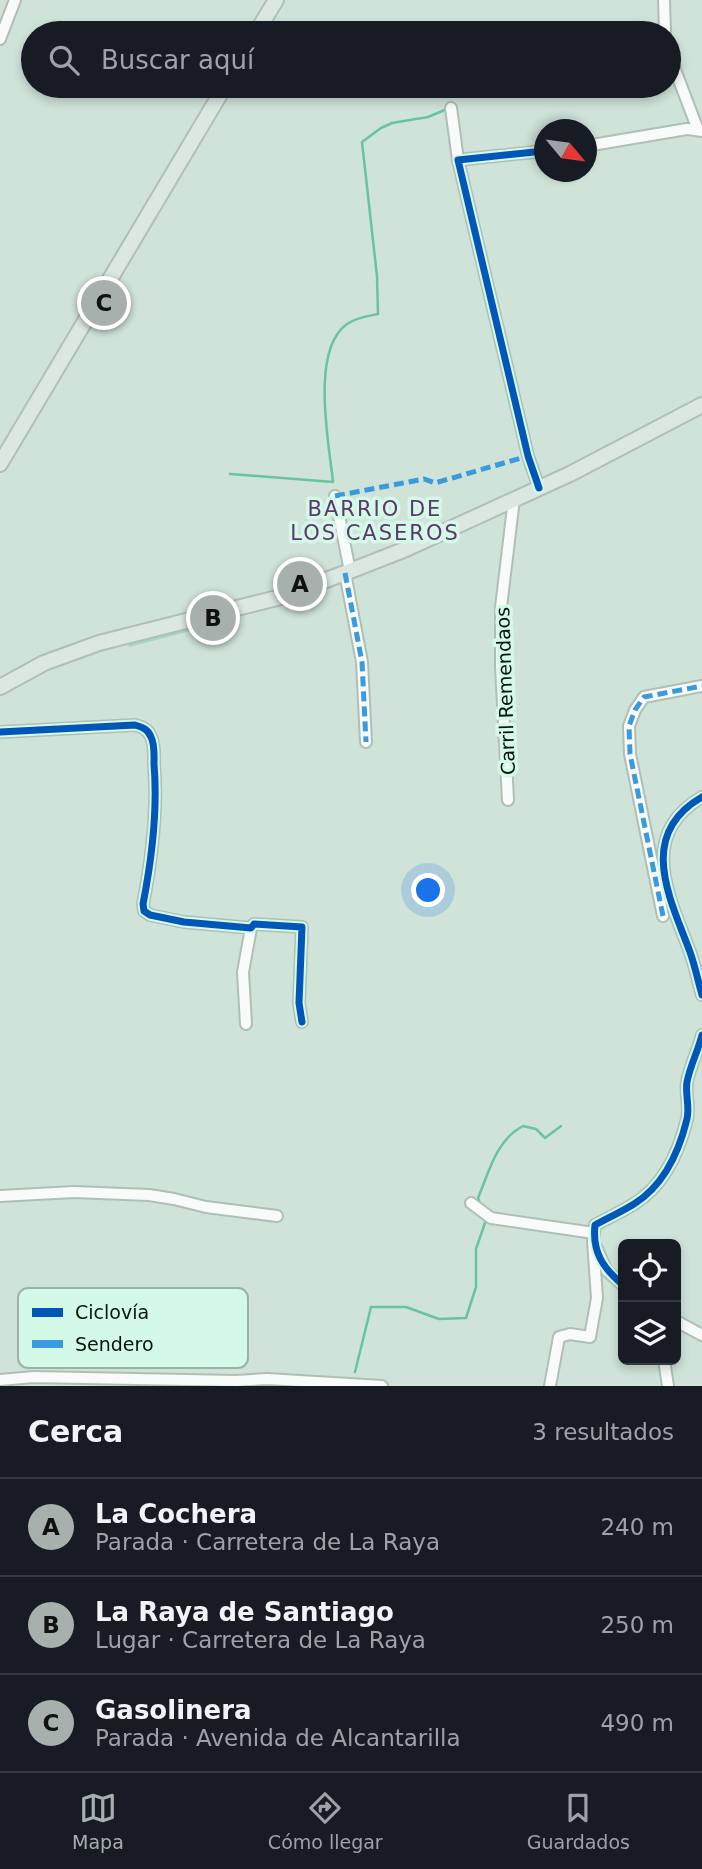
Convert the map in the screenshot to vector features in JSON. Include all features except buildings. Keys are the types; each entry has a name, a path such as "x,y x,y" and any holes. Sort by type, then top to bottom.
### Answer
{"main road":[{"path":"263,21 276,0"},
{"path":"0,464 218,98"},
{"path":"0,687 44,663 99,643 281,597 406,549 539,488 702,405"}],"street":[{"path":"0,39 15,0"},
{"path":"664,0 665,21"},
{"path":"681,84 700,131"},
{"path":"450,108 458,160 528,456 539,488"},
{"path":"597,144 687,129 700,131"},
{"path":"458,160 534,152"},
{"path":"335,496 362,662 366,742"},
{"name":"Carril Remendaos","path":"508,800 500,666 501,607 514,499"},
{"path":"663,916 630,754 629,726 635,710 644,698 702,686"},
{"path":"0,732 135,724 144,728 151,736 153,744 155,777 153,853 144,911 150,915 184,922 251,928"},
{"path":"702,797 690,804 666,834 662,862 672,908 691,954 702,995"},
{"path":"246,1024 243,972 254,924 302,927 299,1003 302,1022"},
{"path":"550,1386 559,1337 569,1334 590,1337 597,1298 595,1225 635,1203 661,1182 688,1116 688,1077 702,1035"},
{"path":"0,1196 74,1192 149,1195 206,1207 277,1216"},
{"path":"471,1203 491,1218 594,1237"},
{"path":"594,1237 607,1271 618,1281"},
{"path":"681,1324 702,1335"},
{"path":"665,1365 668,1386"},
{"path":"0,1380 34,1377 236,1381 267,1379 382,1386"}],"green space":[{"path":"213,618 214,625 129,647 127,640"}],"waterway":[{"path":"230,474 333,482 325,398 329,354 336,337 347,324 378,314 377,276 362,142 392,123 428,117 447,109"},
{"path":"480,1204 478,1198 494,1158 514,1132 523,1126 536,1129 545,1138 561,1126"},
{"path":"355,1372 371,1307 406,1307 439,1319 466,1318 476,1287 476,1249 486,1220"}],"marked path":[{"path":"335,496 424,479 435,483 528,456"},
{"path":"345,573 362,662 366,742"},
{"path":"663,916 630,754 629,726 644,697 702,686"}],"cycle path":[{"path":"534,152 458,160 528,456 539,488"},
{"path":"0,732 135,725 146,730 154,747 155,817 144,911 150,915 184,922 251,928 254,924 302,927 299,1003 302,1022"},
{"path":"702,797 682,812 669,830 664,849 668,889 702,995"},
{"path":"618,1280 600,1259 595,1243 595,1225 644,1197 668,1167 687,1119 687,1082 702,1035"}],"place":[{"name":"Gasolinera","path":"104,303"},
{"name":"La Cochera","path":"300,584"},
{"name":"La Raya de Santiago","path":"213,618"}],"district":[{"name":"BARRIO DE LOS CASEROS","path":"375,521"}]}
